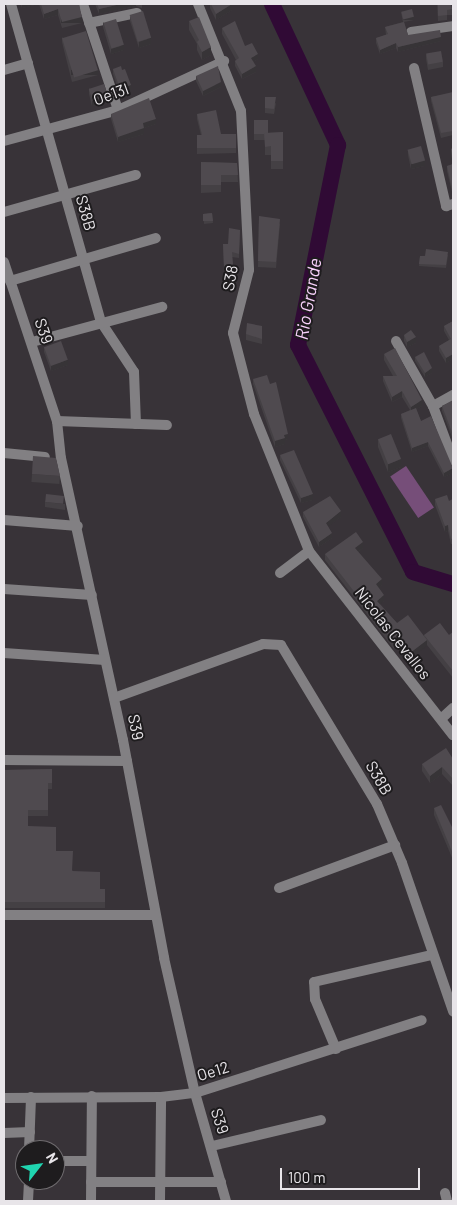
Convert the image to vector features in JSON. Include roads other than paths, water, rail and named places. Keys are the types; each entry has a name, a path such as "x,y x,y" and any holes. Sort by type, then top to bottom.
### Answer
{"street":[{"name":"S38B","path":"11,4 101,322 134,372 136,424"},
{"path":"83,4 118,110"},
{"name":"S38","path":"198,4 224,61 241,111 249,270 233,333 234,342 254,414 309,551"},
{"path":"90,23 137,13"},
{"path":"411,32 453,26"},
{"name":"Oe13I","path":"4,141 118,110 224,61"},
{"path":"4,70 28,63"},
{"path":"414,68 446,206 453,204"},
{"path":"4,212 65,193 136,175"},
{"path":"10,281 156,238"},
{"name":"S39","path":"4,264 32,342 57,421 62,458 127,761 155,915 195,1092 212,1146 226,1201"},
{"path":"32,342 101,322 162,308"},
{"path":"396,340 433,406 453,460"},
{"path":"433,406 453,395"},
{"path":"57,421 167,426"},
{"path":"4,454 62,458"},
{"path":"4,520 78,526"},
{"path":"280,573 309,551"},
{"name":"Nicolas Cevallos","path":"309,551 453,735"},
{"path":"4,589 92,595"},
{"name":"S38B","path":"114,698 263,644 282,645 377,804 395,846 431,955"},
{"path":"4,653 105,660"},
{"path":"441,719 453,708"},
{"path":"4,760 127,761"},
{"path":"279,888 395,846"},
{"path":"4,915 155,915"},
{"path":"336,1049 315,999 313,984 318,980 431,955 453,1011"},
{"name":"Oe12","path":"4,1098 161,1097 195,1092 336,1049 422,1020"},
{"path":"91,1201 92,1096"},
{"path":"160,1201 161,1097"},
{"path":"30,1140 31,1098"},
{"path":"212,1146 321,1120"},
{"path":"4,1133 30,1132"},
{"path":"65,1161 91,1161"},
{"path":"91,1182 160,1184 221,1182"}],"waterway":[{"name":"Rio Grande","path":"272,4 338,145 298,345 413,572 453,584"}]}
